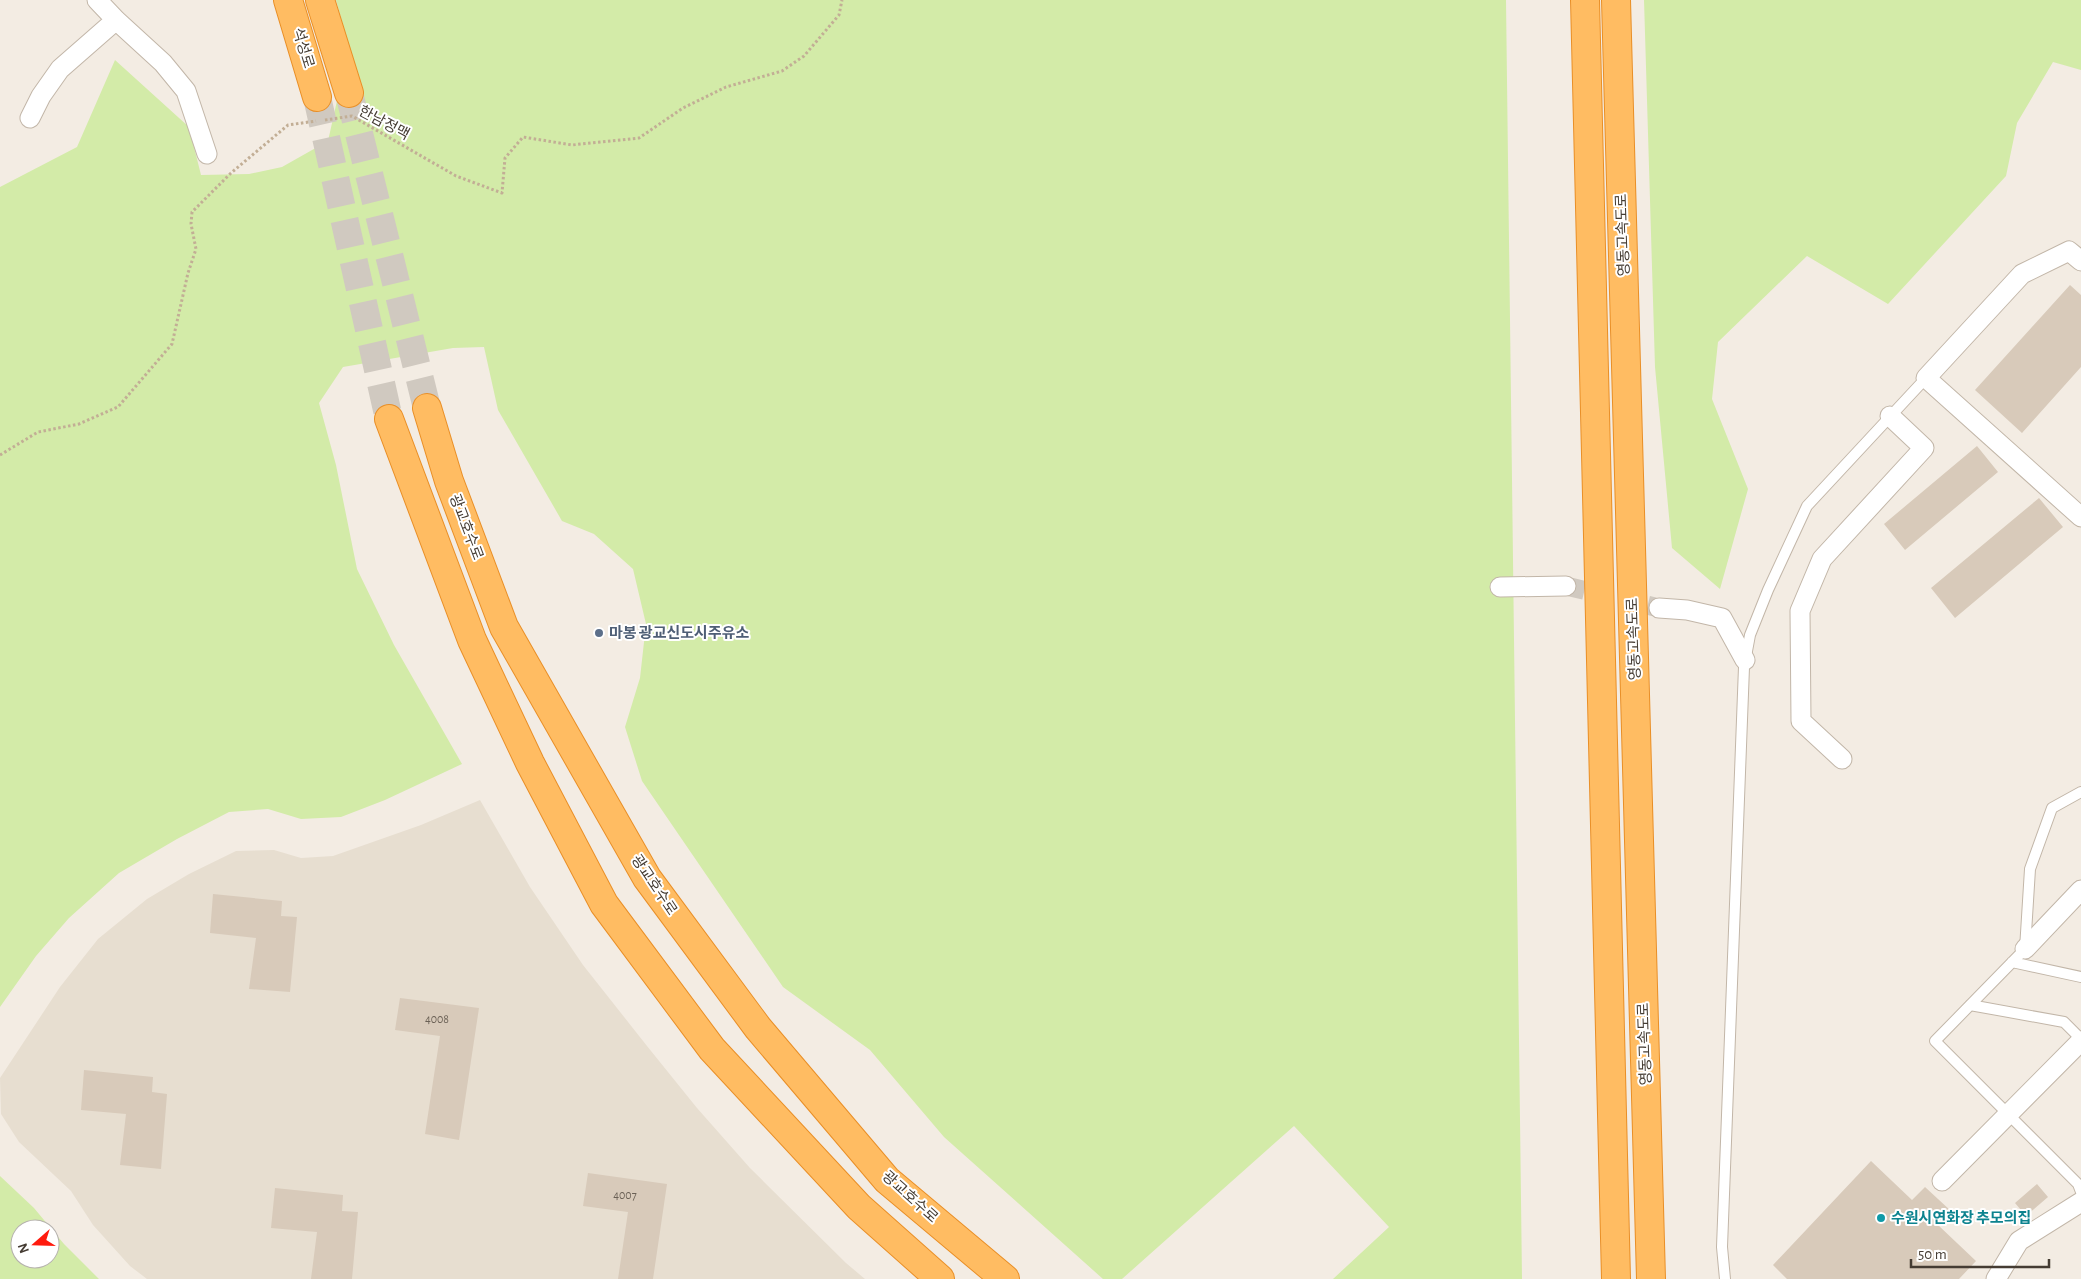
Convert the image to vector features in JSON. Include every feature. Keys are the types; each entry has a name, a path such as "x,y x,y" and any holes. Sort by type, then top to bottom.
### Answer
{"highway":[{"name":"석성로","path":"288,0 318,96"},
{"name":"석성로","path":"320,0 349,93"},
{"path":"1586,0 1616,1279"},
{"name":"영동고속도로","path":"1616,0 1651,1279"},
{"name":"광교호수로","path":"427,408 449,481 504,627 647,878 758,1028 887,1180 1005,1279"},
{"path":"389,419 472,640 530,763 604,904 712,1049 858,1207 940,1279"}],"street":[{"path":"97,0 163,63 186,91 208,154"},
{"path":"30,118 41,96 60,69 116,20"},
{"path":"2081,261 2070,251 2022,274 1926,378 2081,517"},
{"path":"1842,759 1801,721 1800,611 1822,559 1924,448 1890,416"},
{"path":"1500,587 1566,586"},
{"path":"1659,608 1687,610 1722,618 1745,660"},
{"path":"2025,949 2081,890"},
{"path":"1942,1181 2081,1040"},
{"path":"1996,1279 2019,1241 2080,1190"}],"lane":[{"path":"1726,1279 1722,1248 1745,660 1750,635 1768,590 1807,506 1926,378"},
{"path":"2080,1190 1935,1041 2025,949 2030,869 2052,808 2081,792"},
{"path":"2012,962 2081,977"},
{"path":"1970,1006 2064,1022 2081,1040"}],"path":[{"name":"한남정맥","path":"0,455 38,432 79,424 118,407 172,344 188,273 196,249 191,224 192,212 231,173 288,125 352,116 456,176 502,193 505,158 523,137 572,145 639,138 683,108 726,87 782,71 804,56 838,15 842,0"}],"shaded area":[{"path":"480,800 530,887 583,965 647,1046 697,1108 750,1168 846,1263 865,1279 147,1279 130,1266 93,1225 71,1191 19,1142 1,1114 0,1078 60,987 98,939 147,899 189,874 236,851 274,850 301,858 333,856 421,825"}],"green space":[{"path":"336,0 1506,0 1522,1279 1333,1279 1389,1227 1294,1126 1122,1279 1103,1279 944,1137 870,1050 783,987 642,781 625,727 640,678 646,624 633,569 594,534 562,521 498,410 484,347 453,348 343,367 319,403 336,465 357,569 394,645 462,764 385,800 341,817 301,819 268,809 229,812 177,839 119,873 69,918 36,956 0,1007 0,187 77,147 115,60 189,127 201,175 249,174 282,167 328,141 349,47"},
{"path":"1644,0 2081,0 2081,70 2053,62 2017,123 2006,176 1888,304 1807,256 1718,342 1712,399 1748,489 1720,589 1672,548 1655,367"},
{"path":"0,1176 43,1219 10,1219 10,1269 60,1269 60,1239 99,1279 0,1279"}],"building":[{"path":"2070,285 2081,295 2081,367 2022,433 1975,390"},
{"path":"1977,446 1998,472 1905,550 1884,524"},
{"path":"2039,498 2063,527 1955,618 1931,588"},
{"path":"213,894 282,901 281,916 297,917 290,992 249,989 256,938 210,933"},
{"path":"400,998 479,1008 459,1140 425,1134 440,1036 395,1030"},
{"path":"84,1070 153,1077 152,1092 167,1094 161,1169 120,1165 126,1114 81,1110"},
{"name":"수원시연화장 추모의집","path":"1871,1161 1912,1200 1925,1187 1951,1211 1938,1225 1976,1261 1959,1279 1787,1279 1773,1265"},
{"path":"588,1173 667,1184 653,1279 618,1279 628,1212 583,1206"},
{"path":"2037,1184 2048,1197 2026,1216 2015,1203"},
{"path":"275,1188 343,1195 342,1211 358,1212 352,1279 311,1279 317,1232 271,1228"}],"tunnel":[{"path":"349,93 427,408"},
{"path":"317,97 389,419"},
{"path":"1566,586 1659,608"}],"place":[{"name":"마봉 광교신도시주유소","path":"599,633"},
{"name":"수원시연화장 추모의집","path":"1881,1218"}]}
